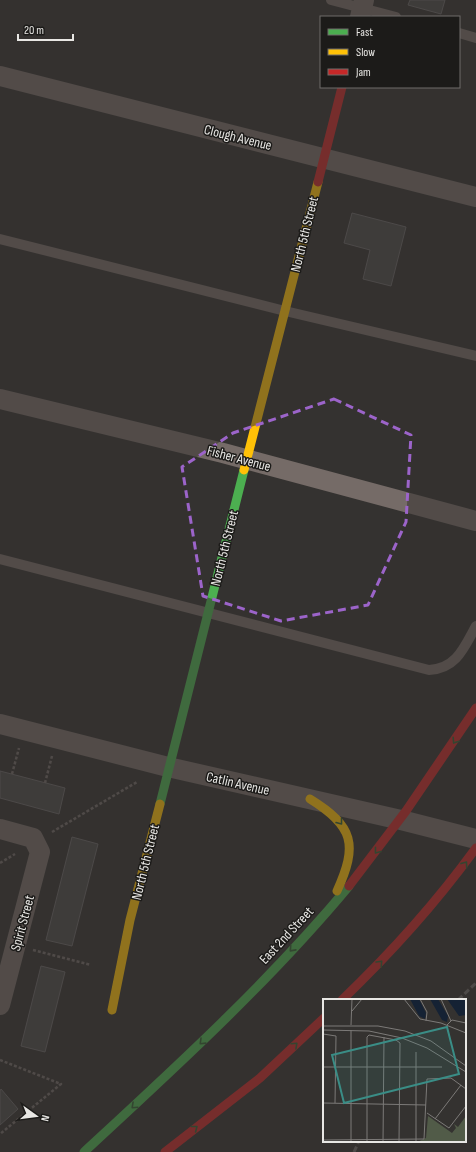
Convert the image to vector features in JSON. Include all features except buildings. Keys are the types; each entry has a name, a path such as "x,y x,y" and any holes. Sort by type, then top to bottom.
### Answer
{"main road":[{"name":"North 5th Street","path":"112,1010 128,931 168,767 342,88"},
{"name":"East 2nd Street","path":"84,1152 218,1026 325,912 402,820 476,708"},
{"path":"310,799 326,808 343,825 350,845 347,867 342,882 325,912"},
{"path":"343,999 375,968 415,924 446,888 476,848"},
{"path":"165,1152 260,1078 323,1019"}],"street":[{"name":"Clough Avenue","path":"0,76 476,197"},
{"name":"Fisher Avenue","path":"0,399 247,459 476,521"},
{"name":"Catlin Avenue","path":"0,724 168,767 402,820 476,839"},
{"path":"0,829 31,837 36,842"},
{"name":"Spirit Street","path":"0,1005 39,854 36,842"}],"lane":[{"path":"331,0 392,16"},
{"path":"460,33 476,38"},
{"path":"0,239 285,311 476,356"},
{"path":"0,559 429,670 449,666 467,643 476,626"}],"path":[{"path":"12,774 19,748"},
{"path":"45,783 52,756"},
{"path":"0,863 137,782"},
{"path":"25,948 91,965"},
{"path":"0,1060 60,1084 0,1134"}],"highlighted area":[{"path":"334,399 411,435 406,522 368,605 281,621 203,596 182,467 233,433"}],"railway":[{"path":"459,999 476,983"},
{"path":"354,1152 359,1142"}],"traffic: fast":[{"path":"160,804 244,470"},
{"path":"84,1152 187,1056 254,990 287,956 349,886"}],"traffic: slow":[{"path":"244,470 318,182"},
{"path":"310,799 336,818 348,838 348,861 337,891"},
{"path":"112,1010 130,920 160,804"}],"traffic: jam":[{"path":"318,182 342,88"},
{"path":"349,886 406,811 476,708"},
{"path":"343,999 412,927 476,848"},
{"path":"165,1152 260,1078 323,1019"}]}
